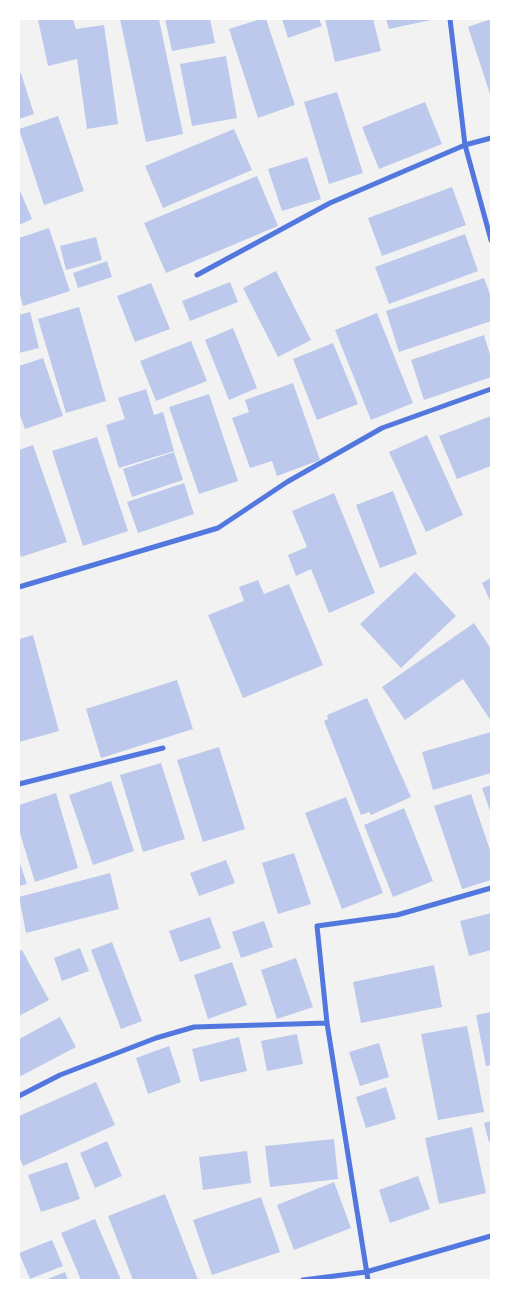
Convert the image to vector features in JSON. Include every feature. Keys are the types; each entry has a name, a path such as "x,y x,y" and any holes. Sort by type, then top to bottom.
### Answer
{"street":[{"path":"450,19 465,145 491,240"},
{"path":"197,275 330,203 465,145 491,138"},
{"path":"19,587 218,528 287,482 382,428 491,389"},
{"path":"19,784 163,748"},
{"path":"368,1280 326,1023 317,926 397,915 491,888"},
{"path":"19,1096 60,1075 156,1038 194,1027 326,1023"},
{"path":"303,1280 366,1272 491,1236"}],"building":[{"path":"73,19 76,29 104,25 118,124 87,129 77,59 48,66 38,20"},
{"path":"120,19 159,19 183,134 146,142"},
{"path":"165,19 210,19 215,43 172,51"},
{"path":"266,19 295,105 258,118 229,29"},
{"path":"282,19 319,19 322,26 288,38"},
{"path":"325,19 373,19 381,51 335,62"},
{"path":"386,19 431,19 431,20 389,29"},
{"path":"491,19 491,97 468,27"},
{"path":"226,56 237,118 192,126 180,64"},
{"path":"21,73 34,114 19,119 19,74"},
{"path":"337,92 363,173 329,184 304,102"},
{"path":"425,102 442,144 379,169 362,127"},
{"path":"58,116 84,191 44,205 19,129"},
{"path":"234,129 252,170 163,208 145,166"},
{"path":"307,157 321,199 282,211 268,169"},
{"path":"257,176 278,226 166,273 144,223"},
{"path":"452,187 466,225 382,256 368,218"},
{"path":"19,188 32,219 19,225"},
{"path":"49,228 70,291 23,306 19,292 19,238"},
{"path":"465,234 478,271 389,304 375,267"},
{"path":"96,237 102,260 66,270 60,246"},
{"path":"107,261 112,277 78,288 73,273"},
{"path":"276,271 311,340 278,357 243,288"},
{"path":"484,278 491,297 491,321 399,352 386,311"},
{"path":"230,282 238,302 190,321 182,301"},
{"path":"151,283 170,329 135,342 117,296"},
{"path":"79,307 106,401 66,413 38,319"},
{"path":"30,312 39,348 19,353 19,315"},
{"path":"377,313 413,403 371,420 335,330"},
{"path":"233,328 257,388 229,400 205,340"},
{"path":"484,335 491,358 491,377 424,400 411,360"},
{"path":"191,341 207,381 156,401 140,361"},
{"path":"333,343 358,404 317,420 293,359"},
{"path":"43,358 63,416 25,429 19,413 19,366"},
{"path":"293,383 320,460 277,476 272,461 250,468 232,418 249,412 245,400"},
{"path":"146,389 154,415 163,412 174,451 119,468 106,425 125,419 118,398"},
{"path":"209,394 238,481 199,494 169,407"},
{"path":"491,416 491,466 457,479 439,436"},
{"path":"427,435 463,515 426,532 389,452"},
{"path":"97,437 128,531 83,546 52,451"},
{"path":"33,445 67,542 21,557 19,550 19,450"},
{"path":"174,452 183,480 132,497 123,469"},
{"path":"184,483 194,514 138,533 127,502"},
{"path":"393,491 417,554 380,568 356,505"},
{"path":"334,493 375,593 329,613 311,569 296,576 288,555 307,547 292,511"},
{"path":"415,572 456,616 401,668 360,624"},
{"path":"491,578 491,603 482,583"},
{"path":"258,580 264,594 289,584 323,665 243,698 208,615 244,601 239,587"},
{"path":"474,623 491,649 491,721 463,679 405,720 382,687"},
{"path":"33,635 59,731 19,742 19,639"},
{"path":"177,680 193,729 101,758 86,709"},
{"path":"367,698 411,797 371,815 369,812 361,815 324,721 328,719 327,715"},
{"path":"491,732 491,773 433,790 422,752"},
{"path":"219,747 245,829 203,842 177,760"},
{"path":"161,763 185,839 143,852 120,775"},
{"path":"111,781 134,851 93,865 69,795"},
{"path":"491,785 491,814 482,788"},
{"path":"56,793 78,868 35,882 19,830 19,805"},
{"path":"471,794 491,853 491,880 462,889 434,806"},
{"path":"346,797 383,893 342,909 305,813"},
{"path":"404,808 433,881 393,897 364,825"},
{"path":"294,853 311,904 278,914 262,863"},
{"path":"226,860 235,883 199,896 190,873"},
{"path":"19,861 27,884 19,886"},
{"path":"110,873 119,909 26,933 19,897"},
{"path":"491,913 491,950 469,956 460,921"},
{"path":"210,917 221,948 180,962 169,931"},
{"path":"264,921 273,947 241,958 232,932"},
{"path":"112,942 142,1021 121,1029 91,950"},
{"path":"80,948 89,971 62,981 54,958"},
{"path":"22,950 49,1000 19,1016 19,951"},
{"path":"296,958 313,1007 277,1019 261,970"},
{"path":"232,962 247,1005 208,1019 194,975"},
{"path":"434,965 442,1007 361,1023 353,982"},
{"path":"491,1012 491,1065 486,1066 476,1015"},
{"path":"60,1017 76,1047 19,1077 19,1039"},
{"path":"467,1026 484,1112 438,1120 421,1034"},
{"path":"297,1034 303,1064 267,1071 261,1041"},
{"path":"239,1037 247,1071 200,1082 192,1049"},
{"path":"379,1043 389,1077 360,1086 349,1052"},
{"path":"169,1046 181,1082 148,1094 136,1058"},
{"path":"96,1082 115,1125 23,1166 19,1156 19,1116"},
{"path":"386,1087 396,1119 366,1128 356,1097"},
{"path":"491,1121 491,1142 489,1142 484,1123"},
{"path":"472,1127 486,1193 439,1204 425,1138"},
{"path":"334,1139 338,1179 270,1187 265,1146"},
{"path":"107,1141 122,1176 95,1188 80,1153"},
{"path":"247,1151 251,1183 203,1190 199,1157"},
{"path":"67,1162 80,1199 41,1212 28,1175"},
{"path":"418,1176 430,1209 390,1223 379,1190"},
{"path":"334,1182 351,1228 294,1250 277,1205"},
{"path":"165,1194 198,1280 133,1280 108,1216"},
{"path":"261,1197 280,1252 212,1275 193,1220"},
{"path":"95,1219 121,1280 81,1280 61,1233"},
{"path":"52,1240 63,1266 30,1279 19,1253"},
{"path":"65,1272 68,1280 45,1280"}]}
